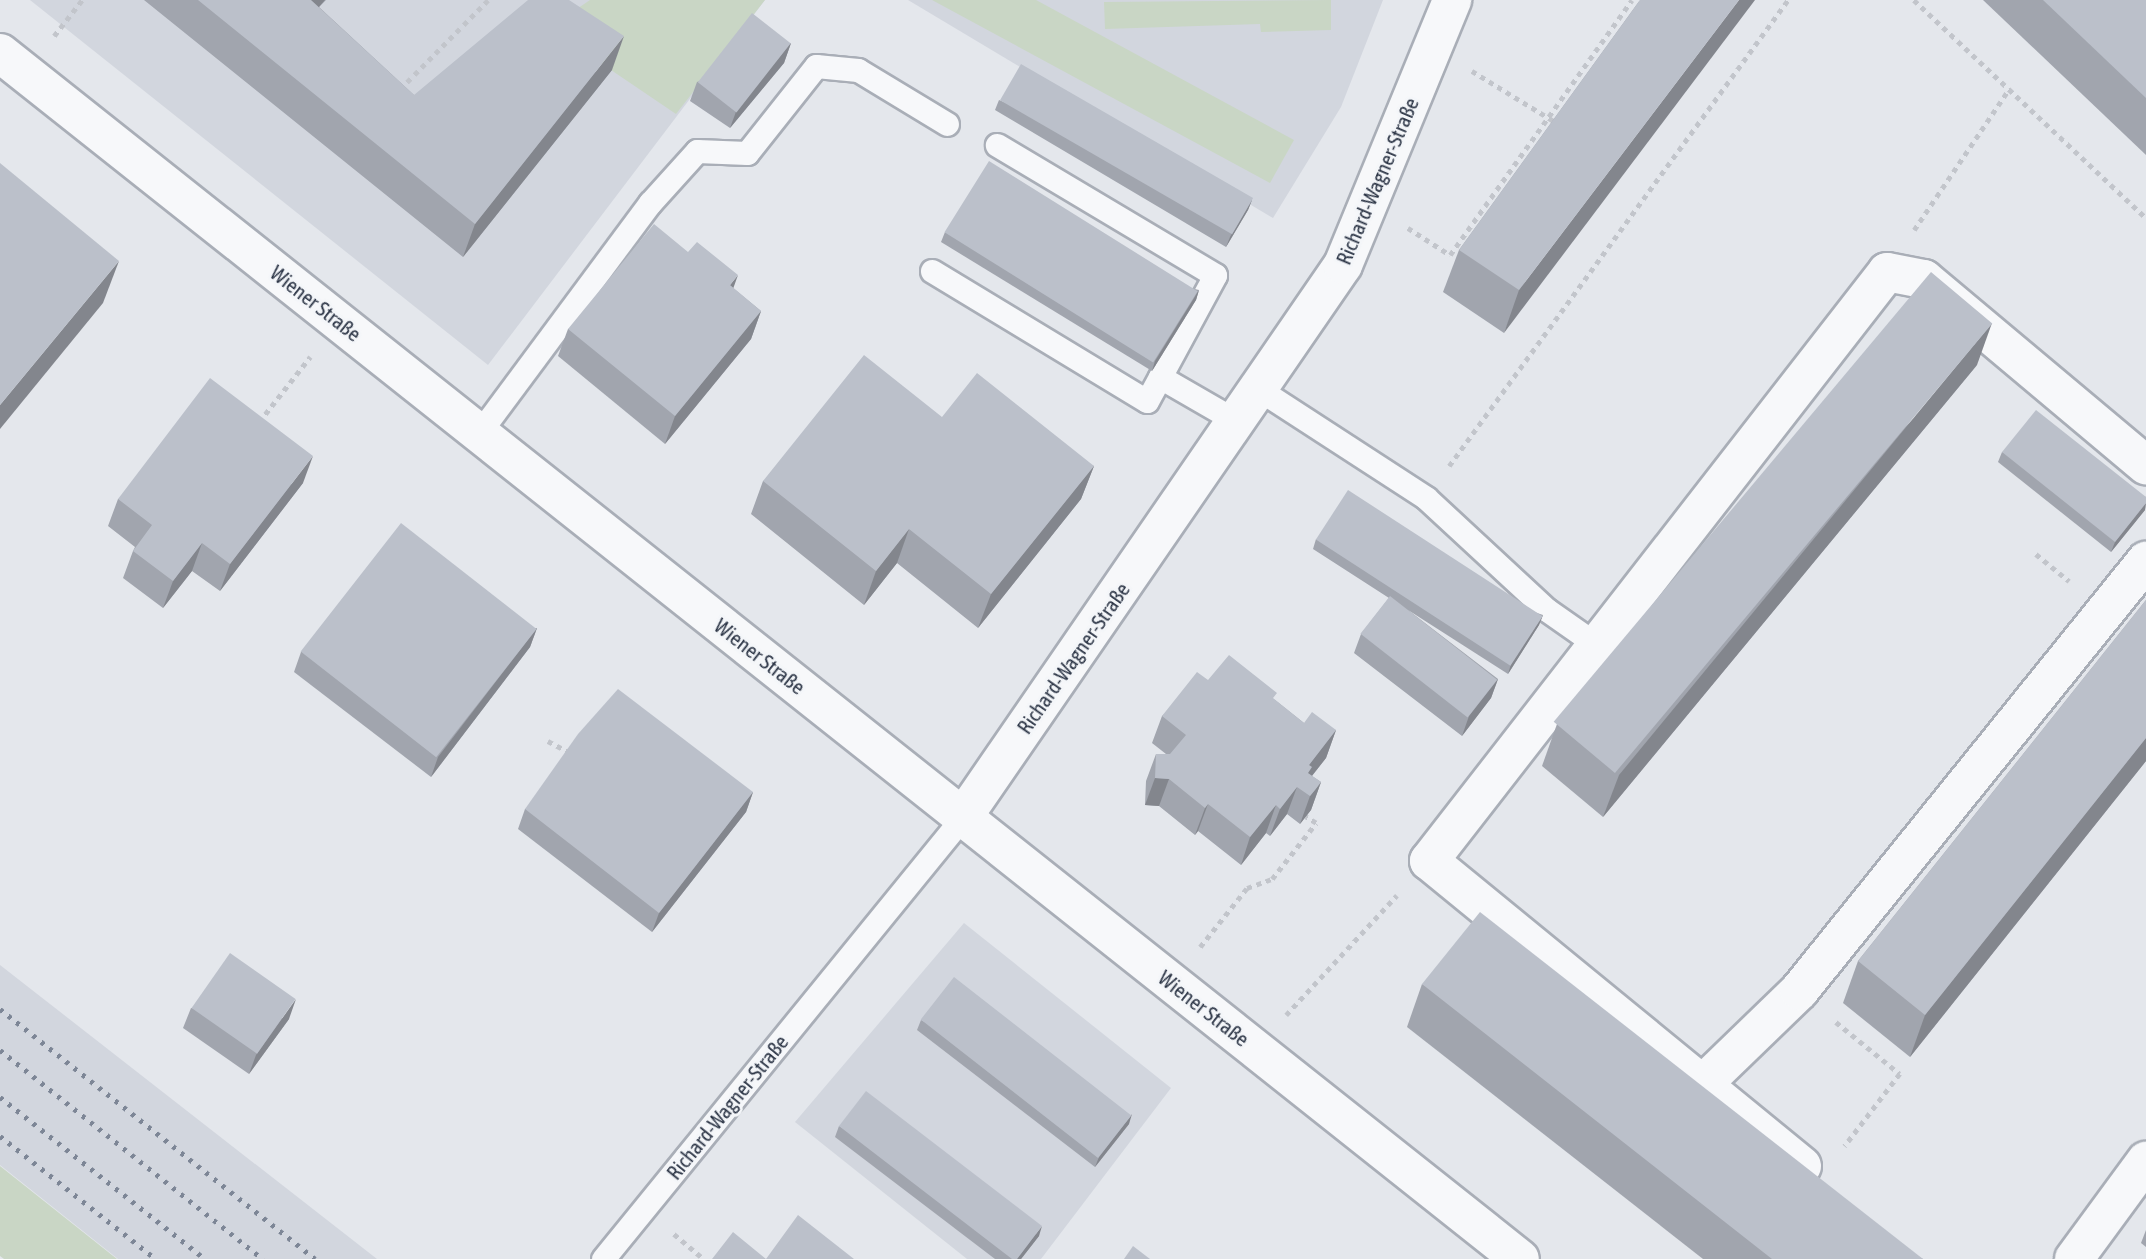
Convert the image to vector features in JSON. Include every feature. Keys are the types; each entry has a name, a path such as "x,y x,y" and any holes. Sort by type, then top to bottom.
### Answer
{"street":[{"name":"Richard-Wagner-Straße","path":"963,817 1238,422 1343,265 1452,0"},
{"name":"Wiener Straße","path":"0,52 1520,1259"},
{"path":"1824,1184 1429,861 1887,272 1924,279 2146,465"},
{"path":"1703,1084 1799,991 2146,561"},
{"path":"2074,1259 2146,1161"}],"lane":[{"path":"479,433 650,203 697,150 747,153 816,66 858,70 947,124"},
{"path":"932,271 1147,401 1215,275 997,145"},
{"path":"1160,377 1238,422"},
{"path":"1259,390 1426,498 1547,610 1597,645"},
{"name":"Richard-Wagner-Straße","path":"603,1259 963,817"}],"path":[{"path":"397,92 488,0"},
{"path":"1450,255 1632,0"},
{"path":"1426,498 1788,0"},
{"path":"1914,0 2146,219"},
{"path":"1433,46 1562,126"},
{"path":"1887,272 2009,89"},
{"path":"1369,203 1457,258"},
{"path":"254,429 338,321"},
{"path":"548,741 570,753"},
{"path":"1171,983 1247,888 1272,879 1316,823 1306,817"},
{"path":"1255,1049 1429,861"},
{"path":"1799,991 1900,1074 1824,1184"}],"shaded area":[{"path":"30,0 765,0 488,365"},
{"path":"908,0 1383,0 1341,107 1273,218"},
{"path":"964,923 1171,1088 1041,1259 967,1259 795,1122"},
{"path":"0,965 377,1259 118,1259 0,1165"}],"green space":[{"path":"590,0 765,0 676,114 549,28"},
{"path":"932,0 1036,0 1294,140 1270,183"},
{"path":"1331,0 1331,30 1261,32 1260,24 1105,29 1104,2"},
{"path":"0,1166 117,1259 4,1259 0,1256"}],"building":[{"path":"198,0 311,0 414,95 528,0 569,0 624,36 475,224"},
{"path":"1640,0 1739,0 1519,290 1459,250"},
{"path":"2043,0 2146,0 2146,98"},
{"path":"752,13 791,43 736,113 698,82"},
{"path":"1021,64 1253,198 1232,234 1000,100"},
{"path":"989,161 1198,291 1153,363 944,232"},
{"path":"0,163 119,261 0,405"},
{"path":"654,224 688,252 697,242 738,275 730,285 761,311 675,416 568,329"},
{"path":"1931,272 1992,323 1615,773 1554,722"},
{"path":"864,355 942,417 977,373 1094,466 991,594 909,529 876,571 763,481"},
{"path":"210,378 313,456 230,564 202,543 173,581 133,551 152,525 118,499"},
{"path":"2036,410 2146,497 2146,503 2115,542 2002,452"},
{"path":"1348,490 1543,616 1510,666 1316,539"},
{"path":"401,523 537,629 436,757 301,651"},
{"path":"1390,596 1497,680 1468,718 1360,634"},
{"path":"2146,600 2146,738 1925,1015 1858,961"},
{"path":"1229,655 1277,693 1273,698 1304,723 1312,712 1336,730 1309,765 1312,767 1308,773 1321,782 1315,790 1310,796 1297,787 1280,809 1276,805 1250,837 1208,804 1205,808 1169,779 1155,778 1156,754 1170,754 1186,735 1162,716 1197,672 1208,680"},
{"path":"618,689 753,792 659,913 525,809 578,734"},
{"path":"1480,912 1923,1259 1772,1259 1422,984"},
{"path":"230,953 296,999 257,1054 192,1008"},
{"path":"954,977 1131,1116 1098,1158 921,1020"},
{"path":"866,1091 1042,1226 1017,1259 1012,1259 839,1126"},
{"path":"798,1215 854,1259 766,1259"},
{"path":"733,1232 766,1259 712,1259"},
{"path":"1133,1246 1150,1259 1124,1259"}],"railway":[{"path":"0,1009 315,1259"},
{"path":"0,1050 263,1259"},
{"path":"0,1097 205,1259"},
{"path":"0,1136 156,1259"}]}
